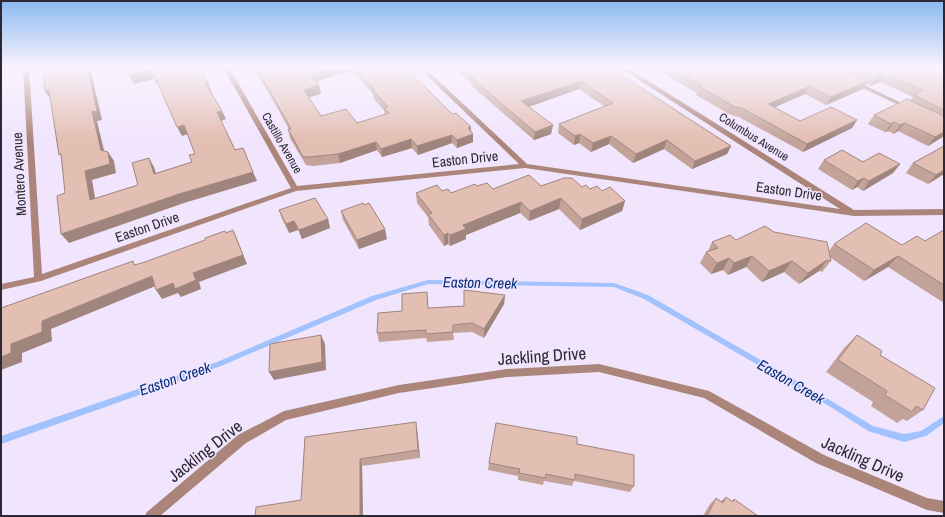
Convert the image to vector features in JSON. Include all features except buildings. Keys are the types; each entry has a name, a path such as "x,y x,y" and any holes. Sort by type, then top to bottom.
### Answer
{"street":[{"name":"Montero Avenue","path":"27,91 38,278"},
{"name":"Castillo Avenue","path":"240,91 295,189"},
{"path":"446,91 525,166"},
{"name":"Columbus Avenue","path":"660,91 854,213"},
{"path":"874,91 916,111"},
{"name":"Easton Drive","path":"1,287 38,278 295,189 525,166 854,213 944,212"},
{"name":"Jackling Drive","path":"151,516 242,439 284,416 399,388 507,373 599,368 706,394 820,459 927,504 944,507"}],"waterway":[{"name":"Easton Creek","path":"1,440 219,364 374,298 428,282 614,285 646,297 831,404 871,429 904,438 923,434 944,419"}]}
